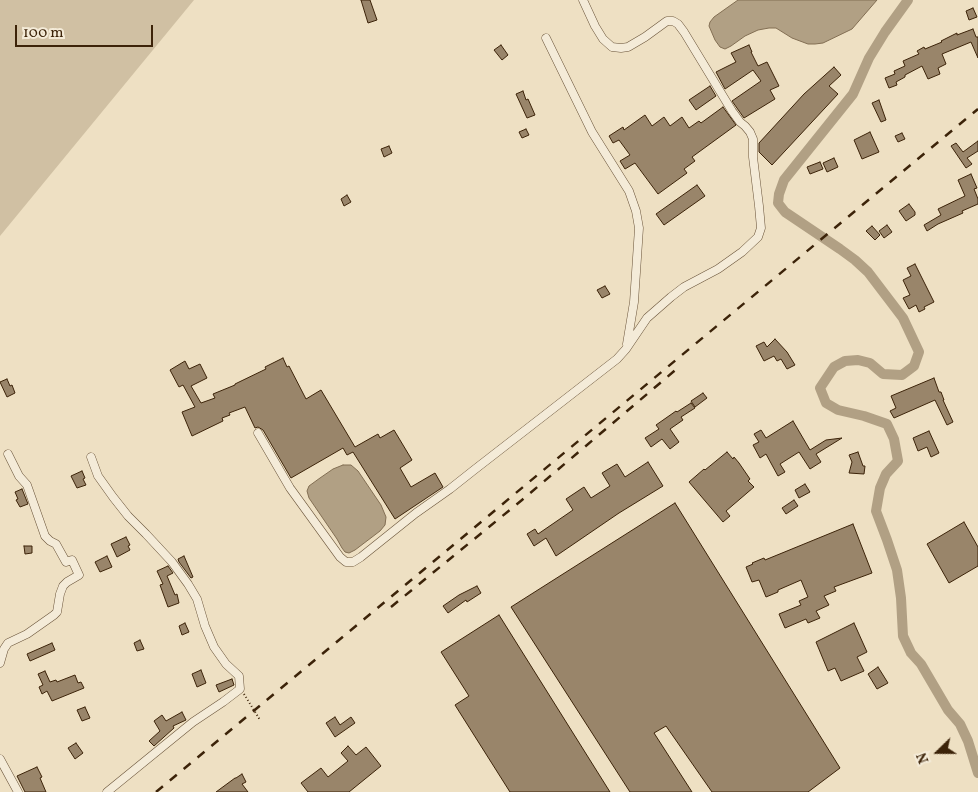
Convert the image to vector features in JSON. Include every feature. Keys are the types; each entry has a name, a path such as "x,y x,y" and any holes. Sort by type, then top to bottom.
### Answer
{"street":[{"path":"258,433 290,488 340,557 346,562 353,562 416,513 450,490 618,359 647,318 671,297 718,269 742,252 758,237 761,228 753,157 753,139 750,132 732,111 684,32 673,21 667,22 628,47 612,46 603,38 595,26 583,0"},
{"path":"546,38 592,132 629,191 636,211 639,238 634,302 626,349"},
{"path":"0,663 8,643 26,634 57,612 63,586 79,575 72,560 66,562 56,544 45,536 27,485 19,476 8,454"},
{"path":"91,457 98,476 113,497 128,516 172,562 188,584 197,599 214,647 226,664 239,676 240,688 193,722 107,792"},
{"path":"0,759 18,792"}],"path":[{"path":"240,688 260,720"}],"shaded area":[{"path":"0,0 194,0 0,236"},
{"path":"738,0 877,0 852,29 823,43 808,44 792,38 776,28 769,28 758,30 745,36 725,49 720,47 715,40 709,26 710,22"},
{"path":"343,465 351,465 358,471 381,505 386,517 385,525 380,531 349,553 345,552 342,548 309,498 307,491 309,486 320,478"}],"building":[{"path":"361,0 370,0 377,20 368,23"},
{"path":"973,8 977,17 969,20 966,11"},
{"path":"973,29 976,37 978,37 978,58 971,42 942,54 946,64 938,68 940,74 928,79 922,66 905,75 905,77 896,82 897,85 889,88 885,78 895,74 894,71 905,66 903,61 919,54 917,51 942,42 957,33 957,35"},
{"path":"501,45 508,55 502,60 494,50"},
{"path":"749,45 758,66 767,62 779,86 770,90 775,99 744,118 732,101 761,81 753,70 725,89 716,72 736,62 731,53"},
{"path":"834,67 841,75 829,86 838,94 772,165 759,152 759,143 804,94"},
{"path":"710,86 716,96 696,110 689,100"},
{"path":"523,91 535,115 527,118 516,94"},
{"path":"879,100 886,120 881,122 872,103"},
{"path":"723,107 736,125 692,157 695,161 684,169 687,173 658,194 635,163 625,169 620,161 630,155 619,140 613,143 609,136 623,127 624,130 645,115 652,126 664,117 670,126 682,117 689,128 699,121 701,123"},
{"path":"526,129 529,135 522,138 519,132"},
{"path":"870,132 879,152 862,159 854,140"},
{"path":"902,133 905,139 898,142 895,136"},
{"path":"978,141 978,151 967,158 972,164 966,168 951,146 956,143 963,152"},
{"path":"389,146 392,153 384,157 381,149"},
{"path":"834,158 838,167 827,172 823,163"},
{"path":"820,162 823,169 810,174 807,167"},
{"path":"971,174 977,188 974,189 978,204 927,231 924,225 941,215 938,209 965,196 958,180"},
{"path":"697,185 705,196 664,225 656,214"},
{"path":"347,195 351,202 344,206 341,199"},
{"path":"909,204 915,215 906,221 899,211"},
{"path":"887,225 892,232 884,238 879,231"},
{"path":"872,226 880,235 875,240 866,231"},
{"path":"915,264 934,302 919,312 916,305 909,309 903,298 910,295 903,280 911,276 907,268"},
{"path":"605,286 610,294 602,298 597,290"},
{"path":"775,339 787,352 795,365 787,369 781,359 777,361 774,356 764,361 756,346 764,342 767,347"},
{"path":"283,358 306,399 321,390 355,447 378,434 380,438 394,430 412,460 400,468 411,487 435,473 443,487 395,519 353,452 347,455 343,448 291,478 263,430 258,427 255,428 245,407 229,413 230,415 222,418 223,421 192,436 182,412 195,407 183,385 179,387 170,370 185,361 189,369 200,364 207,378 191,386 201,403 215,398 213,394 235,385"},
{"path":"934,378 953,422 947,425 935,400 894,418 890,411 896,408 891,396"},
{"path":"7,379 15,393 7,397 0,382"},
{"path":"703,393 707,398 695,407 691,401"},
{"path":"691,403 695,408 681,417 683,420 670,429 679,442 670,449 662,439 651,447 645,438 659,429 656,425"},
{"path":"793,421 810,450 826,440 842,438 816,454 821,462 810,469 799,452 780,464 785,472 778,476 766,454 760,458 753,445 759,442 754,434 761,430 766,438"},
{"path":"929,431 939,453 931,457 927,447 918,451 913,438"},
{"path":"727,452 739,463 750,479 748,481 754,487 726,511 730,516 723,522 689,482"},
{"path":"858,452 863,466 865,466 864,474 849,473 852,462 849,455"},
{"path":"648,462 663,486 556,556 546,538 534,546 527,534 535,529 538,534 573,510 566,499 584,487 591,498 610,486 602,473 617,464 625,477"},
{"path":"82,471 86,485 77,488 71,476"},
{"path":"805,484 810,492 799,498 795,490"},
{"path":"22,489 28,504 20,507 16,500 18,499 15,492"},
{"path":"794,500 798,506 786,514 782,508"},
{"path":"675,503 840,768 808,792 712,792 666,726 654,733 692,792 630,792 511,607"},
{"path":"964,522 978,547 978,566 949,583 927,544"},
{"path":"853,524 872,573 834,587 836,591 824,596 829,605 816,611 820,618 808,623 806,619 785,628 779,614 801,605 799,601 808,597 801,580 766,597 759,580 752,582 746,567 764,558 765,560"},
{"path":"126,537 130,550 117,557 111,544"},
{"path":"24,546 32,546 32,553 25,554"},
{"path":"107,556 112,567 100,572 95,562"},
{"path":"184,556 193,577 191,578 178,559"},
{"path":"168,566 173,573 167,576 175,595 177,594 179,603 168,607 160,585 163,584 157,571"},
{"path":"477,586 481,593 467,602 466,600 448,613 443,606"},
{"path":"499,615 610,792 510,792 455,705 469,696 441,652"},
{"path":"185,623 189,632 182,635 179,626"},
{"path":"854,623 867,652 857,657 864,671 841,681 835,668 828,671 816,642"},
{"path":"140,640 144,649 137,651 134,643"},
{"path":"52,643 55,650 30,661 27,654"},
{"path":"878,667 888,683 877,689 868,674"},
{"path":"201,670 206,683 197,687 192,674"},
{"path":"45,671 50,682 56,680 57,682 75,675 78,683 81,682 84,688 52,701 47,691 42,694 39,687 43,685 38,674"},
{"path":"232,679 234,685 219,692 216,685"},
{"path":"85,707 90,718 82,721 77,710"},
{"path":"182,712 186,720 173,726 174,728 154,746 149,741 160,731 154,721 162,715 166,721"},
{"path":"335,717 340,725 351,717 355,723 335,737 326,723"},
{"path":"76,743 83,753 75,759 68,748"},
{"path":"348,746 356,755 366,747 381,766 349,792 308,792 301,783 321,768 328,777 348,761 341,753"},
{"path":"37,767 46,792 25,792 17,776"},
{"path":"242,774 246,782 242,784 248,792 216,792 235,778"}],"waterway":[{"path":"908,0 869,58 853,94 784,180 778,203 785,212 840,249 868,272 903,318 919,352 914,366 902,375 883,374 870,363 858,360 845,361 834,367 820,388 826,403 838,410 887,424 894,439 898,461 886,474 880,488 876,511 897,570 903,636 911,653 921,664 948,710 960,724 968,741 978,773"}],"railway":[{"path":"156,792 978,109"},
{"path":"391,607 522,500 679,367"}]}
